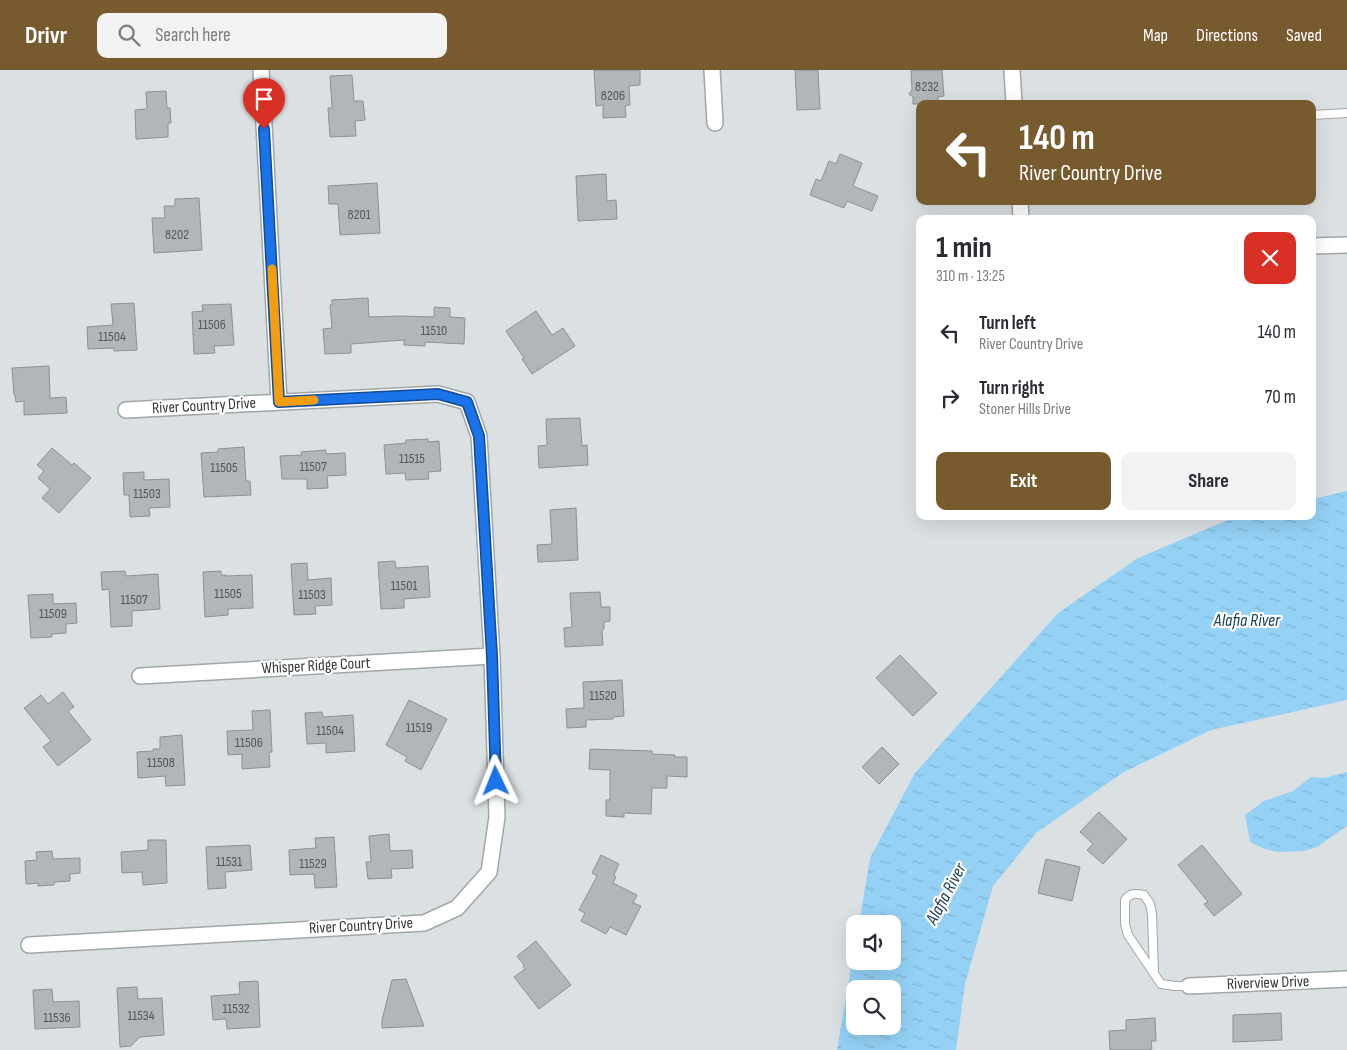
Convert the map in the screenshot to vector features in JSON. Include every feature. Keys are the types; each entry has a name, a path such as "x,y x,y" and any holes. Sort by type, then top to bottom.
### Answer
{"street":[{"path":"261,70 279,402"},
{"path":"712,70 715,123"},
{"path":"1012,70 1014,100"},
{"path":"1316,246 1347,244"},
{"name":"River Country Drive","path":"29,945 424,923 457,908 489,872 497,817 492,656 479,436 467,402 438,394 126,410"},
{"name":"Whisper Ridge Court","path":"140,676 492,656"},
{"name":"Riverview Drive","path":"1189,986 1347,979"}],"lane":[{"path":"1316,115 1347,113"},
{"path":"1154,973 1150,904 1144,895 1136,893 1129,895 1125,900 1124,913 1128,935 1161,984 1189,986"}],"water":[{"name":"Alafia River","path":"1347,491 1347,700 1211,730 1124,772 1036,833 993,886 965,984 956,1050 837,1050 846,998 846,1035 901,1035 901,980 849,980 851,970 901,970 901,915 860,915 870,858 915,773 1058,613 1138,558 1228,520 1316,520 1316,498"},
{"path":"1347,772 1347,826 1317,847 1304,851 1278,852 1265,849 1250,842 1245,815 1264,801 1293,791 1311,777 1325,778"}],"building":[{"path":"594,70 640,70 640,85 629,86 630,105 625,106 626,117 603,118 603,105 596,106"},
{"path":"795,70 818,70 820,109 797,110"},
{"path":"911,70 942,70 944,96 938,97 938,100 916,100 916,104 913,104 913,97 909,94 912,90"},
{"path":"352,75 354,101 363,101 365,120 355,121 356,136 330,137 328,108 332,108 330,76"},
{"path":"166,91 167,108 170,108 171,123 168,123 168,137 136,139 135,110 147,109 146,92"},
{"path":"840,154 862,163 853,186 878,196 872,211 847,201 844,208 810,195 816,179 821,181 829,161 836,164"},
{"path":"606,174 607,201 616,200 617,219 578,221 576,176"},
{"path":"377,183 380,233 340,235 338,204 329,204 328,186"},
{"path":"199,198 202,250 154,253 152,218 165,218 164,206 175,206 175,199"},
{"path":"368,298 369,317 434,317 434,307 450,308 450,317 465,318 464,344 425,342 425,346 404,345 404,340 351,344 351,353 325,354 323,329 332,328 330,305 332,305 332,300"},
{"path":"134,303 137,350 114,351 114,348 88,349 87,327 113,325 111,304"},
{"path":"231,304 234,345 214,346 215,353 194,354 192,312 203,311 202,305"},
{"path":"536,311 552,335 563,328 575,346 532,374 506,331"},
{"path":"49,366 50,398 66,397 67,413 24,415 24,401 16,402 14,395 12,368"},
{"path":"580,418 582,446 587,445 588,465 539,468 538,446 547,445 546,419"},
{"path":"428,439 428,442 439,441 441,471 428,472 429,479 406,480 405,473 386,474 384,445 406,443 406,440"},
{"path":"244,447 246,481 250,481 251,495 204,497 201,453 218,452 218,449"},
{"path":"52,448 72,465 74,463 91,478 59,513 42,498 50,489 38,478 44,471 37,465"},
{"path":"326,450 326,454 345,453 346,475 327,476 328,488 307,489 307,479 282,479 280,456 302,455 301,452"},
{"path":"144,472 144,480 169,479 170,507 149,508 150,516 130,517 129,495 124,495 123,473"},
{"path":"576,508 578,560 538,562 537,545 552,544 550,510"},
{"path":"395,561 396,568 428,566 430,597 404,599 404,608 381,609 378,562"},
{"path":"307,563 308,580 331,578 332,605 315,606 316,614 294,615 291,564"},
{"path":"125,571 126,576 158,574 160,609 132,611 132,626 111,627 109,589 102,590 101,572"},
{"path":"221,571 221,575 226,576 252,575 253,608 228,609 228,615 205,617 203,572"},
{"path":"600,592 601,607 610,607 610,621 604,622 604,629 602,631 603,645 565,647 564,628 572,627 570,593"},
{"path":"53,594 53,604 76,603 77,623 66,624 66,633 52,634 52,637 31,638 28,595"},
{"path":"900,655 937,693 913,716 876,678"},
{"path":"622,680 624,716 613,717 613,719 586,720 586,727 567,728 566,709 584,708 583,682"},
{"path":"63,692 74,707 68,711 91,740 58,766 43,747 51,741 24,708 41,695 48,704"},
{"path":"409,700 447,719 421,770 405,761 407,757 386,745"},
{"path":"270,710 272,752 269,752 270,767 242,769 242,754 228,755 227,731 253,730 252,711"},
{"path":"322,712 323,717 353,715 355,751 326,753 326,743 307,744 305,713"},
{"path":"182,735 185,785 166,786 165,776 138,778 137,752 160,749 160,737"},
{"path":"882,747 899,764 879,784 862,767"},
{"path":"590,749 652,751 652,754 687,757 687,777 667,776 667,788 652,788 651,814 624,813 624,817 606,816 606,800 610,800 610,770 589,769"},
{"path":"1099,812 1127,839 1103,864 1087,850 1093,844 1080,832"},
{"path":"389,834 390,851 412,850 413,868 391,869 392,878 368,879 366,862 371,862 369,836"},
{"path":"334,837 337,887 315,888 314,874 290,875 289,850 316,848 315,838"},
{"path":"148,840 166,840 167,883 143,885 142,872 122,873 121,852 148,850"},
{"path":"250,845 252,870 225,872 226,888 208,889 206,847"},
{"path":"1202,845 1242,894 1214,916 1204,904 1208,902 1178,865"},
{"path":"52,851 53,859 80,858 80,873 70,874 70,881 54,882 54,885 38,886 38,883 26,884 25,861 37,860 36,852"},
{"path":"601,855 619,864 613,883 637,895 633,903 641,906 626,935 610,927 606,934 581,921 585,913 579,910 597,876 592,873"},
{"path":"1046,859 1080,867 1072,901 1038,893"},
{"path":"536,941 571,985 539,1009 514,977 525,969 517,956"},
{"path":"406,979 424,1026 382,1028 382,1020 392,980"},
{"path":"258,981 260,1027 227,1029 226,1019 213,1020 211,996 240,994 239,982"},
{"path":"137,987 138,999 162,998 164,1035 140,1037 131,1046 120,1047 117,988"},
{"path":"52,989 53,1002 79,1001 80,1027 35,1029 33,990"},
{"path":"1281,1013 1282,1040 1233,1042 1233,1015"},
{"path":"1155,1018 1156,1041 1151,1041 1152,1049 1110,1050 1109,1031 1126,1030 1126,1020"}],"slow traffic":[{"path":"272,269 279,402 314,400"}],"route":[{"path":"264,129 279,402 438,394 467,402 479,436 492,656 496,781"}]}
